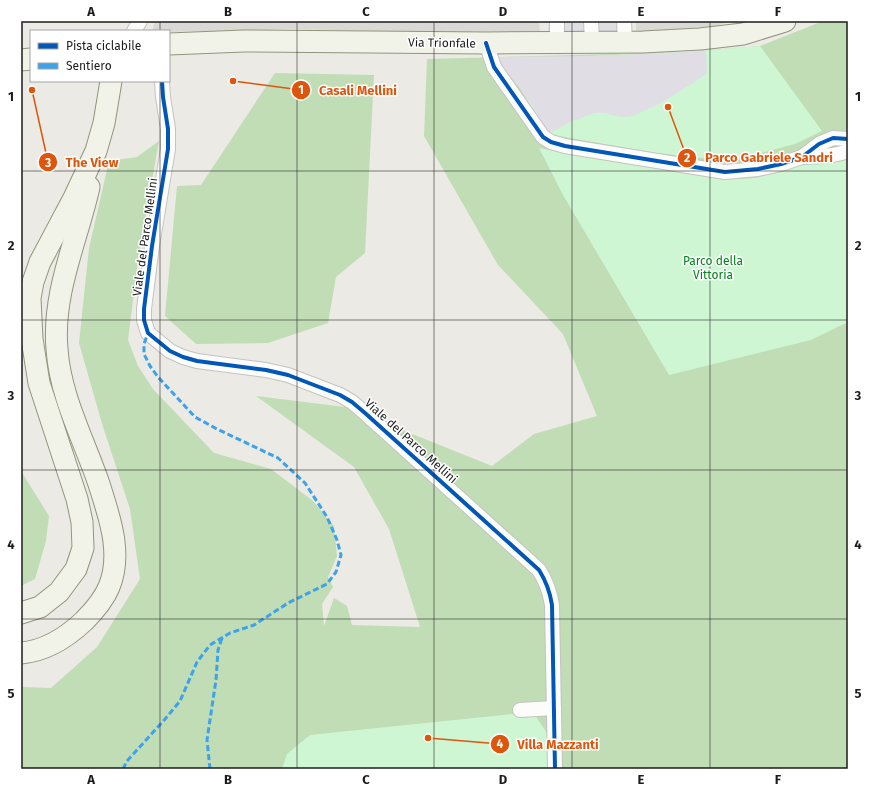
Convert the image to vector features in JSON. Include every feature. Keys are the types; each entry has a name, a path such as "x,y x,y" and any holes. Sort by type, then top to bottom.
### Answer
{"main road":[{"name":"Via Trionfale","path":"170,44 244,41 486,44 625,42 700,39 743,34 785,21"},
{"path":"21,653 31,652 46,647 63,637 94,611 107,592 115,565 114,541 107,508 63,387 56,347 58,313 62,287 89,190 96,151 104,123 111,82"},
{"path":"21,613 40,607 59,592 76,569 83,548 83,527 77,499 39,383 32,339 30,298 33,282 42,258 74,198 96,151"}],"street":[{"path":"135,30 140,21"},
{"path":"557,21 557,43"},
{"path":"591,21 592,42"},
{"path":"624,21 625,42"},
{"path":"486,44 494,67 544,136 551,142 564,146 725,172 758,169 781,164 802,156 819,144 833,138 848,139"},
{"name":"Viale del Parco Mellini","path":"155,82 163,96"},
{"name":"Viale del Parco Mellini","path":"162,82 168,129 168,149 152,246 144,309 144,320 148,333 170,351 183,357 197,361 282,373 304,380 346,398 361,409 535,567 544,579 549,589 552,601 555,769"},
{"path":"802,156 838,155 848,151"},
{"path":"520,710 554,708"}],"shaded area":[{"path":"155,21 539,21 540,35 289,29 170,32 170,30 152,30"},
{"path":"548,21 628,21 628,42 548,43"},
{"path":"636,21 733,21 715,26 636,33"},
{"path":"706,50 707,73 659,104 633,116 625,117 605,113 595,113 573,121 547,134 537,114 520,88 495,57 591,56"}],"green space":[{"path":"823,21 848,21 848,769 21,769 21,687 51,688 97,647 140,579 130,509 103,427 79,343 89,248 109,161 137,157 159,141 139,253 128,340 138,366 153,389 214,453 271,469 313,501 334,526 337,556 328,577 333,587 322,604 324,626 334,598 347,606 352,625 420,627 389,529 354,467 256,396 345,407 492,466 534,434 597,416 563,334 498,265 424,136 427,59 685,52 760,46"},
{"path":"760,46 822,131 795,144 731,161 656,153 547,134 520,88 505,71 591,56 685,52"},
{"path":"275,73 374,75 365,253 336,277 328,323 268,343 196,344 165,316 177,186 201,185"},
{"name":"Parco della Vittoria","path":"539,148 609,161 739,179 756,178 796,166 848,156 848,322 811,340 669,375 563,195"},
{"path":"21,471 49,516 46,541 35,579 21,586"},
{"path":"533,712 552,741 551,769 282,769 287,754 310,735"}],"marked path":[{"path":"123,769 127,761 180,701 197,662 210,645 230,633 254,625 288,603 327,584 336,572 341,555 337,540 327,517 305,483 278,458 195,417 158,377 144,354 144,344 148,333"},
{"path":"210,769 207,740 216,680 218,650 222,638"}],"cycle path":[{"path":"486,43 494,67 543,137 551,142 565,146 725,172 758,169 781,164 802,157 819,144 833,138 848,139"},
{"path":"162,82 168,129 168,149 152,246 144,309 144,320 148,333 170,351 183,357 197,361 266,370 288,375 340,395 352,402 539,570 544,578 552,605 555,769"}],"place":[{"name":"Casali Mellini","path":"233,81"},
{"name":"The View","path":"32,90"},
{"name":"Parco Gabriele Sandri","path":"668,107"},
{"name":"Villa Mazzanti","path":"428,738"}]}
